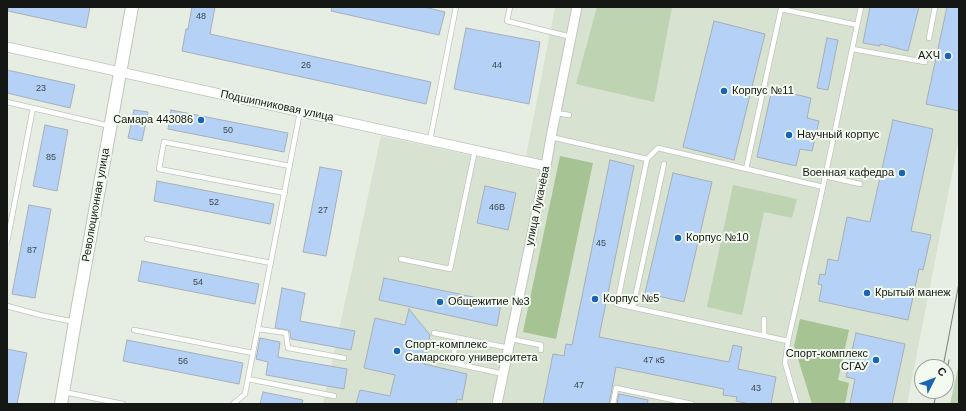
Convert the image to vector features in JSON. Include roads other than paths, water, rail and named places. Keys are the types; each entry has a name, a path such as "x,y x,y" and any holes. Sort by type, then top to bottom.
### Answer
{"main road":[{"name":"Революционная улица","path":"61,404 132,7"}],"street":[{"name":"улица Лукачёва","path":"497,404 577,7"},
{"name":"Подшипниковая улица","path":"7,47 546,166"}],"lane":[{"path":"430,140 456,7"},
{"path":"510,7 507,21 571,37"},
{"path":"797,404 785,363 788,341 823,187 861,7"},
{"path":"929,38 935,7"},
{"path":"746,169 781,9 857,25"},
{"path":"852,49 925,62"},
{"path":"7,102 110,126"},
{"path":"7,242 33,108"},
{"path":"233,404 246,394 300,112"},
{"path":"556,113 569,115"},
{"path":"551,136 647,160"},
{"path":"285,193 159,169 164,142 290,166"},
{"path":"788,341 618,304 647,160 658,148 823,187"},
{"path":"401,259 450,269 475,150"},
{"path":"633,307 664,164"},
{"path":"825,176 860,184"},
{"path":"147,239 271,263"},
{"path":"7,306 40,315 75,322"},
{"path":"764,319 764,336"},
{"path":"258,329 286,333 288,348 344,358"},
{"path":"134,330 254,353"},
{"path":"434,334 509,348"},
{"path":"452,363 457,338"},
{"path":"511,339 541,345 541,350"},
{"path":"429,358 504,374"},
{"path":"248,379 334,396"},
{"path":"613,404 616,388 692,404"},
{"path":"63,392 123,404"}],"tram line":[{"path":"945,359 959,283"},
{"path":"934,404 935,399"}],"place":[{"name":"АХЧ","path":"948,56"},
{"name":"Корпус №11","path":"724,91"},
{"name":"Самара 443086","path":"201,120"},
{"name":"Научный корпус","path":"789,135"},
{"name":"Военная кафедра","path":"902,173"},
{"name":"Корпус №10","path":"678,238"},
{"name":"Крытый манеж","path":"867,293"},
{"name":"Корпус №5","path":"595,299"},
{"name":"Общежитие №3","path":"440,302"},
{"name":"Спорт-комплекс Самарского университета","path":"397,351"},
{"name":"Спорт-комплекс СГАУ","path":"876,360"}]}
